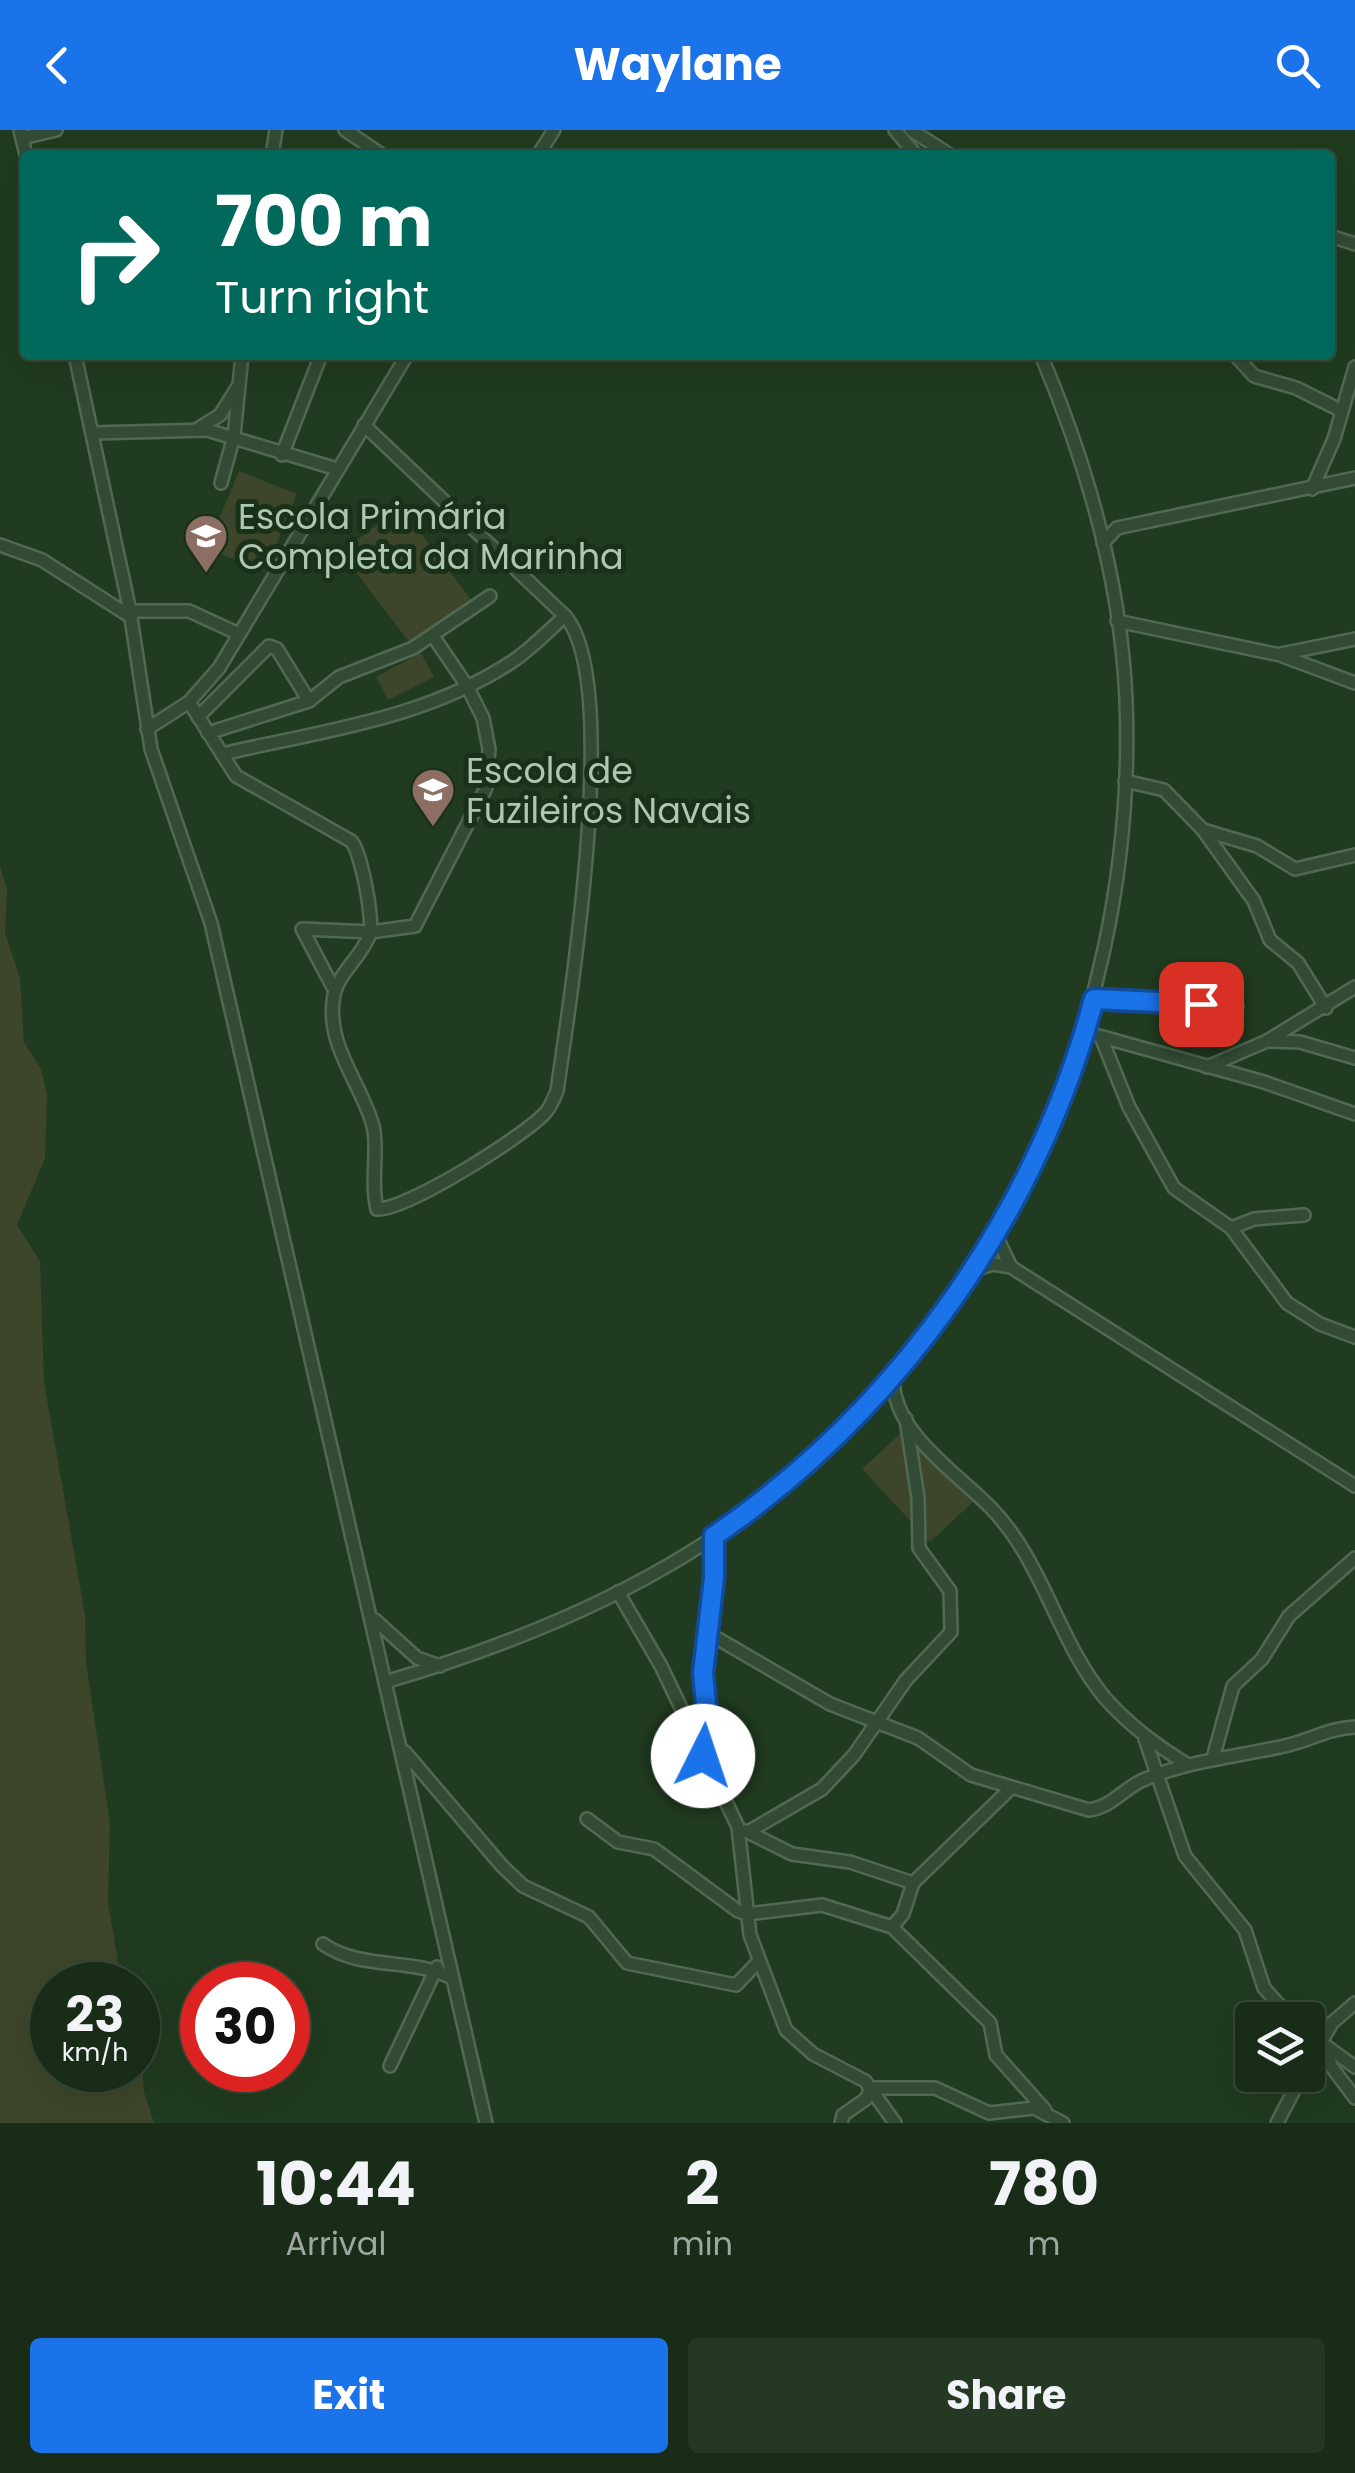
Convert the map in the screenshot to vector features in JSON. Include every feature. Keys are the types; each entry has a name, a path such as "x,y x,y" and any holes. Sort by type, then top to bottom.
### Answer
{"street":[{"path":"21,134 56,130"},
{"path":"895,130 912,150"},
{"path":"916,130 943,150"},
{"path":"353,132 376,150"},
{"path":"76,360 130,614 147,729 160,783 191,857 212,923 486,2123"},
{"path":"221,483 234,436 242,360"},
{"path":"282,455 319,360"},
{"path":"147,729 188,702 219,668 404,360"},
{"path":"386,1682 550,1626 618,1592 714,1536 830,1444 892,1378 972,1271 999,1230 1038,1156 1086,1030 1120,864 1126,699 1097,513 1068,418 1043,360"},
{"path":"1240,360 1254,376 1296,388 1342,411"},
{"path":"1312,489 1355,367"},
{"path":"196,430 220,415 240,383"},
{"path":"364,425 565,616 584,648 589,860 557,1091 548,1110 503,1146 448,1178 377,1209 371,1169 376,1142 372,1122 349,1080 335,1030 335,991 302,929 406,930 420,920 486,788 488,749 482,718 467,686 433,636"},
{"path":"93,433 196,430 234,436 282,455 337,468"},
{"path":"1103,543 1117,528 1355,478"},
{"path":"1097,513 1117,528"},
{"path":"0,545 42,560 130,614 189,611 239,634"},
{"path":"208,733 308,702 339,676 433,636 490,596"},
{"path":"222,754 380,720 467,686 514,661 565,616"},
{"path":"1117,622 1280,654 1355,683"},
{"path":"1280,654 1355,639"},
{"path":"198,717 269,646 277,649 308,702"},
{"path":"188,702 236,776 356,846 371,932 335,991"},
{"path":"1124,781 1164,790 1203,830 1222,864 1254,901 1270,940 1298,963 1326,1008"},
{"path":"1203,830 1257,846 1295,869 1355,855"},
{"path":"1207,1067 1267,1041 1355,987"},
{"path":"1094,999 1236,1006"},
{"path":"1086,1030 1355,1114"},
{"path":"1101,1037 1128,1107 1174,1188 1232,1228 1287,1303 1320,1324 1355,1337"},
{"path":"1267,1041 1300,1042 1355,1058"},
{"path":"1232,1228 1254,1219 1304,1215"},
{"path":"999,1230 999,1242 1011,1267"},
{"path":"972,1271 993,1264 1011,1267 1341,1478 1355,1482"},
{"path":"892,1378 896,1404 906,1419 950,1472 993,1509 1035,1575 1085,1672 1145,1739 1188,1764"},
{"path":"873,1398 896,1404"},
{"path":"743,1830 822,1789 952,1627 950,1591 919,1548 918,1498 906,1419"},
{"path":"703,1756 703,1673 714,1536"},
{"path":"1213,1758 1232,1686 1262,1659 1289,1616 1355,1558"},
{"path":"618,1592 661,1666 743,1830 747,1914 758,1962 786,2030 813,2054 871,2088 895,2123"},
{"path":"372,1616 417,1658 440,1666"},
{"path":"708,1632 782,1678 874,1724 918,1738 972,1775 1090,1810 1103,1808 1143,1780 1188,1764 1277,1748 1334,1728 1355,1727"},
{"path":"1145,1739 1185,1856 1239,1921 1252,1947 1264,1988 1277,2002"},
{"path":"400,1745 502,1866 523,1886 589,1917 627,1964 736,1985 758,1962"},
{"path":"892,1927 904,1914 912,1883 1010,1789"},
{"path":"587,1819 618,1842 654,1850 747,1914 822,1905 892,1927 990,2023 996,2056 1044,2110 1064,2123"},
{"path":"743,1830 792,1854 850,1862 912,1883"},
{"path":"323,1944 349,1958 436,1970 452,1978"},
{"path":"390,2066 446,1949"},
{"path":"1325,2042 1332,2023 1355,2003"},
{"path":"1325,2049 1355,2067"},
{"path":"1325,2052 1355,2098"},
{"path":"871,2088 935,2088 989,2113 1044,2110"},
{"path":"841,2123 843,2115 866,2099 871,2088"},
{"path":"1277,2123 1293,2092"}],"green space":[{"path":"239,471 297,494 265,572 207,548"},
{"path":"401,507 472,601 412,646 341,552"},
{"path":"421,653 434,677 388,700 376,677"},
{"path":"0,865 7,890 5,933 20,978 24,1042 40,1067 47,1093 45,1158 17,1225 40,1261 44,1382 85,1615 86,1663 110,1823 108,1903 118,1962 30,1962 30,2092 144,2092 154,2123 0,2123"},
{"path":"910,1425 977,1498 930,1542 862,1469"}],"place":[{"name":"Escola Primária Completa da Marinha","path":"206,574"},
{"name":"Escola de Fuzileiros Navais","path":"433,828"}],"route":[{"path":"703,1756 703,1673 713,1598 714,1536 830,1444 892,1378 972,1271 999,1230 1038,1156 1094,999 1201,1004"}]}
